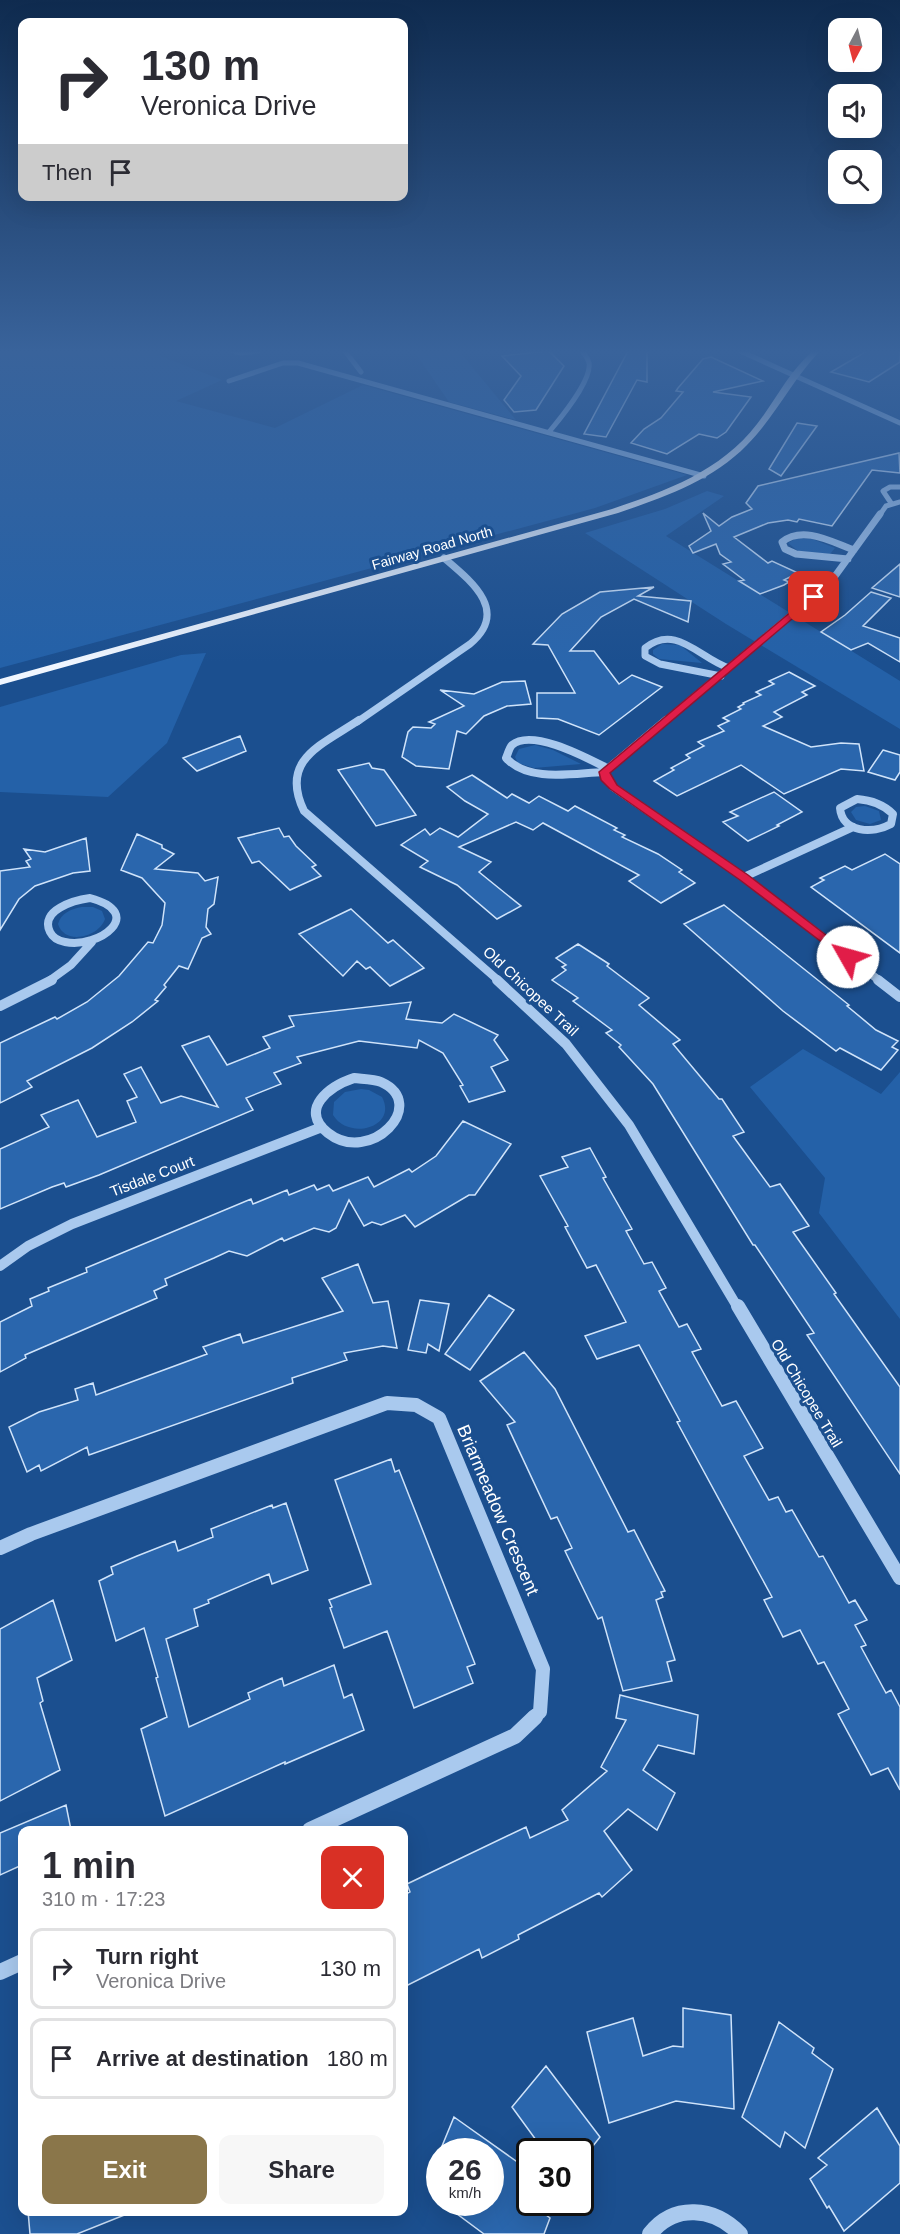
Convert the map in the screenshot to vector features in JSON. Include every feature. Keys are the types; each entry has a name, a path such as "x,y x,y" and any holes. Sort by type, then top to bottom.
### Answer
{"main road":[{"name":"Fairway Road North","path":"0,682 615,511 649,500 704,476 734,455"}],"street":[{"path":"631,455 704,476"},
{"path":"891,503 882,491 890,487 900,487"},
{"path":"606,770 542,741 518,742 506,753 506,758 513,767 527,772 606,770 830,583 886,506 900,502"},
{"path":"848,559 791,552 784,548 782,542 789,536 802,534 854,550"},
{"name":"Old Chicopee Trail","path":"444,558 480,590 487,607 486,620 479,636 461,651 305,758 297,772 294,791 304,811 524,1004 566,1044 629,1125 900,1578"},
{"path":"721,676 705,670 654,662 645,656 645,648 663,639 682,641 713,663 729,669"},
{"path":"606,770 607,780 613,787 744,877 900,998"},
{"path":"744,877 853,827 871,831 887,828 891,824 893,814 875,801 850,801 844,804 839,813 846,823 853,827"},
{"path":"0,1006 38,990 56,979 92,942 111,931 116,924 118,916 115,909 101,900 78,900 68,903 51,915 47,922 47,929 51,936 58,941 80,944 92,942"},
{"path":"367,1078 391,1087 398,1096 401,1106 400,1117 394,1127 378,1138 357,1142 343,1140 331,1135 322,1127 317,1117 317,1106 321,1096 341,1081 367,1078"},
{"name":"Tisdale Court","path":"0,1266 28,1246 72,1224 322,1127"},
{"name":"Briarmeadow Crescent","path":"0,1548 31,1534 387,1403 416,1405 439,1418 543,1669 540,1712 515,1736 319,1826"},
{"path":"0,1972 18,1964"},
{"path":"650,2234 658,2223 681,2212 713,2216 740,2234"}],"shaded area":[{"path":"0,455 616,455 687,475 595,508 0,668"},
{"path":"707,491 724,496 666,536 900,681 900,729 726,624 585,533 665,509"},
{"path":"797,538 812,539 835,548 830,554 798,551 788,543"},
{"path":"662,644 680,645 702,663 659,659 653,654 653,650"},
{"path":"206,653 167,743 108,797 0,792 0,707 181,655"},
{"path":"535,745 553,750 581,764 534,768 518,763 515,757 519,749"},
{"path":"865,806 879,811 881,820 870,824 856,820 851,812 856,807"},
{"path":"82,907 93,907 102,911 105,919 102,925 82,936 67,935 58,924 59,920 67,912"},
{"path":"803,1049 881,1094 900,1072 900,1319 819,1213 825,1178 750,1087"},
{"path":"369,1090 382,1097 385,1107 378,1123 360,1129 340,1123 333,1115 334,1102 345,1092"}],"building":[{"path":"777,455 796,455 781,476 769,469"},
{"path":"889,455 899,455 900,473 872,470 832,526 799,519 797,522 788,520 768,523 734,537 768,563 772,561 798,573 784,580 789,582 784,585 760,594 739,581 744,580 723,564 731,562 720,554 716,544 693,553 689,546 711,531 703,513 719,526 732,517 752,509 746,503 758,486"},
{"path":"900,564 900,597 872,588"},
{"path":"654,587 638,596 691,601 688,622 634,599 601,617 570,651 594,651 619,684 632,675 662,687 599,735 558,719 537,718 537,693 575,693 548,645 533,644 562,614 600,592"},
{"path":"871,592 891,598 863,626 900,638 900,662 868,643 851,650 821,632"},
{"path":"789,672 815,686 802,692 807,695 774,712 782,717 763,726 811,747 841,743 859,744 864,771 841,769 784,794 741,765 677,796 654,781 674,770 671,768 690,758 686,755 704,746 698,742 724,731 718,726 729,721 723,718 741,709 738,707 743,703 761,695 756,692 774,684 769,681"},
{"path":"525,681 531,704 507,706 484,716 466,734 457,731 449,769 416,766 402,757 408,732 413,727 431,728 435,724 429,722 464,706 440,690 474,694 502,682"},
{"path":"240,736 246,751 197,771 183,758"},
{"path":"883,750 900,755 900,772 895,780 868,772"},
{"path":"369,763 372,768 384,770 416,815 376,826 338,770"},
{"path":"472,775 507,798 512,794 529,803 539,796 568,811 575,806 617,828 614,830 625,835 622,837 658,854 682,870 679,872 695,883 661,903 629,881 639,875 543,823 533,830 516,822 459,847 491,862 479,872 521,906 497,919 457,885 420,867 428,861 401,845 425,829 430,835 440,828 458,837 488,814 447,787"},
{"path":"774,792 802,812 748,841 723,822 738,816 730,812"},
{"path":"279,828 284,837 289,836 316,865 312,867 321,876 290,890 259,861 252,863 238,838"},
{"path":"137,834 162,845 162,848 174,854 155,869 198,873 205,881 218,877 214,904 208,909 206,927 211,934 202,938 188,969 179,966 155,1000 158,1001 132,1022 92,1048 27,1081 32,1087 0,1103 0,1043 55,1017 57,1019 87,1002 119,976 148,942 153,943 162,925 165,903 142,878 121,870"},
{"path":"86,838 90,871 73,873 35,886 19,899 0,930 0,871 30,867 26,861 31,859 24,849 45,852"},
{"path":"885,854 900,864 900,953 811,887 824,880 820,878 845,866 852,870"},
{"path":"724,905 849,1005 847,1006 876,1030 898,1041 892,1047 898,1050 881,1070 840,1048 836,1051 783,1011 684,924"},
{"path":"351,909 388,943 393,940 424,968 390,986 370,967 366,969 357,961 343,976 299,934"},
{"path":"578,944 609,964 607,966 649,998 639,1005 680,1040 673,1044 719,1099 722,1099 744,1132 733,1136 770,1187 780,1184 809,1226 793,1232 900,1387 900,1474 807,1335 814,1333 753,1245 653,1084 619,1047 621,1045 606,1033 612,1030 573,1001 578,998 552,980 566,970 562,967 566,965 556,958"},
{"path":"411,1002 406,1019 442,1023 454,1014 498,1035 494,1040 508,1060 491,1067 505,1091 469,1102 460,1086 463,1085 443,1053 419,1040 417,1048 359,1041 297,1057 301,1063 274,1073 281,1084 246,1098 253,1110 99,1175 66,1187 64,1183 52,1187 0,1209 0,1149 49,1127 41,1115 78,1100 97,1137 136,1122 127,1101 137,1097 124,1074 141,1067 161,1103 181,1096 218,1107 182,1046 209,1036 227,1065 270,1048 263,1037 294,1026 289,1016"},
{"path":"463,1121 511,1144 475,1195 469,1195 415,1227 405,1215 381,1225 372,1222 364,1226 349,1200 336,1228 329,1232 314,1228 284,1241 282,1238 247,1256 229,1251 165,1279 167,1285 154,1291 157,1298 25,1355 26,1358 0,1372 0,1322 32,1306 30,1299 49,1291 48,1288 87,1272 86,1268 251,1199 253,1204 287,1190 289,1195 314,1185 317,1190 329,1185 333,1191 368,1177 374,1187 409,1169 412,1172 436,1156"},
{"path":"590,1148 606,1177 603,1178 632,1229 626,1231 644,1264 652,1262 666,1288 659,1291 679,1327 687,1324 701,1349 692,1352 722,1406 736,1401 763,1448 744,1456 769,1500 778,1497 786,1512 792,1510 819,1557 823,1556 849,1603 855,1600 867,1620 855,1625 866,1645 861,1647 886,1693 891,1690 900,1707 900,1790 888,1768 871,1775 838,1714 849,1709 824,1662 818,1664 800,1630 783,1637 764,1600 772,1597 677,1422 680,1421 639,1345 597,1359 585,1336 626,1322 596,1265 587,1268 565,1227 568,1226 540,1176 568,1167 562,1157"},
{"path":"358,1264 373,1303 388,1301 397,1348 383,1346 344,1353 347,1360 292,1378 293,1383 89,1455 87,1447 41,1471 39,1465 27,1472 9,1427 39,1412 78,1400 75,1389 93,1383 96,1395 207,1354 203,1347 240,1334 243,1343 343,1311 322,1278"},
{"path":"489,1295 514,1310 470,1370 445,1354"},
{"path":"420,1300 449,1304 439,1351 428,1344 426,1353 408,1350"},
{"path":"524,1352 555,1389 628,1532 634,1530 665,1591 661,1592 663,1597 656,1600 675,1660 667,1662 672,1681 623,1691 602,1617 598,1619 565,1551 572,1548 557,1517 551,1519 507,1425 515,1422 480,1381"},
{"path":"391,1459 395,1472 399,1470 475,1664 467,1667 473,1683 414,1708 387,1631 344,1648 329,1600 371,1584 335,1480"},
{"path":"286,1503 308,1570 272,1584 269,1574 208,1600 209,1603 194,1609 198,1626 166,1639 189,1727 250,1699 248,1693 282,1678 284,1686 334,1665 344,1698 352,1694 364,1730 285,1764 285,1762 165,1816 141,1729 167,1717 156,1678 158,1677 144,1628 116,1641 99,1581 113,1574 111,1567 137,1556 175,1541 178,1551 213,1537 211,1529 272,1505 273,1508"},
{"path":"53,1600 72,1660 37,1678 43,1701 40,1703 60,1770 0,1801 0,1629"},
{"path":"620,1695 698,1715 694,1754 658,1745 643,1770 675,1793 657,1830 628,1809 604,1831 632,1870 602,1897 599,1893 518,1935 519,1939 482,1958 479,1949 408,1985 408,1893 410,1892 408,1884 526,1827 530,1838 568,1820 562,1810 607,1771 601,1767 626,1720 616,1718"},
{"path":"66,1805 70,1826 18,1826 18,1867 0,1875 0,1833"},
{"path":"683,2008 731,2015 734,2109 676,2101 609,2123 587,2032 633,2018 643,2056 673,2046 683,2047"},
{"path":"779,2022 814,2048 812,2053 833,2069 805,2148 785,2132 780,2147 742,2117"},
{"path":"546,2066 600,2137 594,2145 594,2138 535,2138 512,2107"},
{"path":"877,2108 900,2146 900,2183 844,2231 810,2179 827,2165 818,2158"},
{"path":"454,2117 484,2138 445,2138"},
{"path":"504,2153 516,2161 516,2216 547,2216 550,2218 544,2234 484,2234 460,2216 504,2216"},
{"path":"28,2216 122,2216 77,2234 30,2234"}],"route":[{"path":"814,597 604,772 613,787 744,877 848,957"}]}
